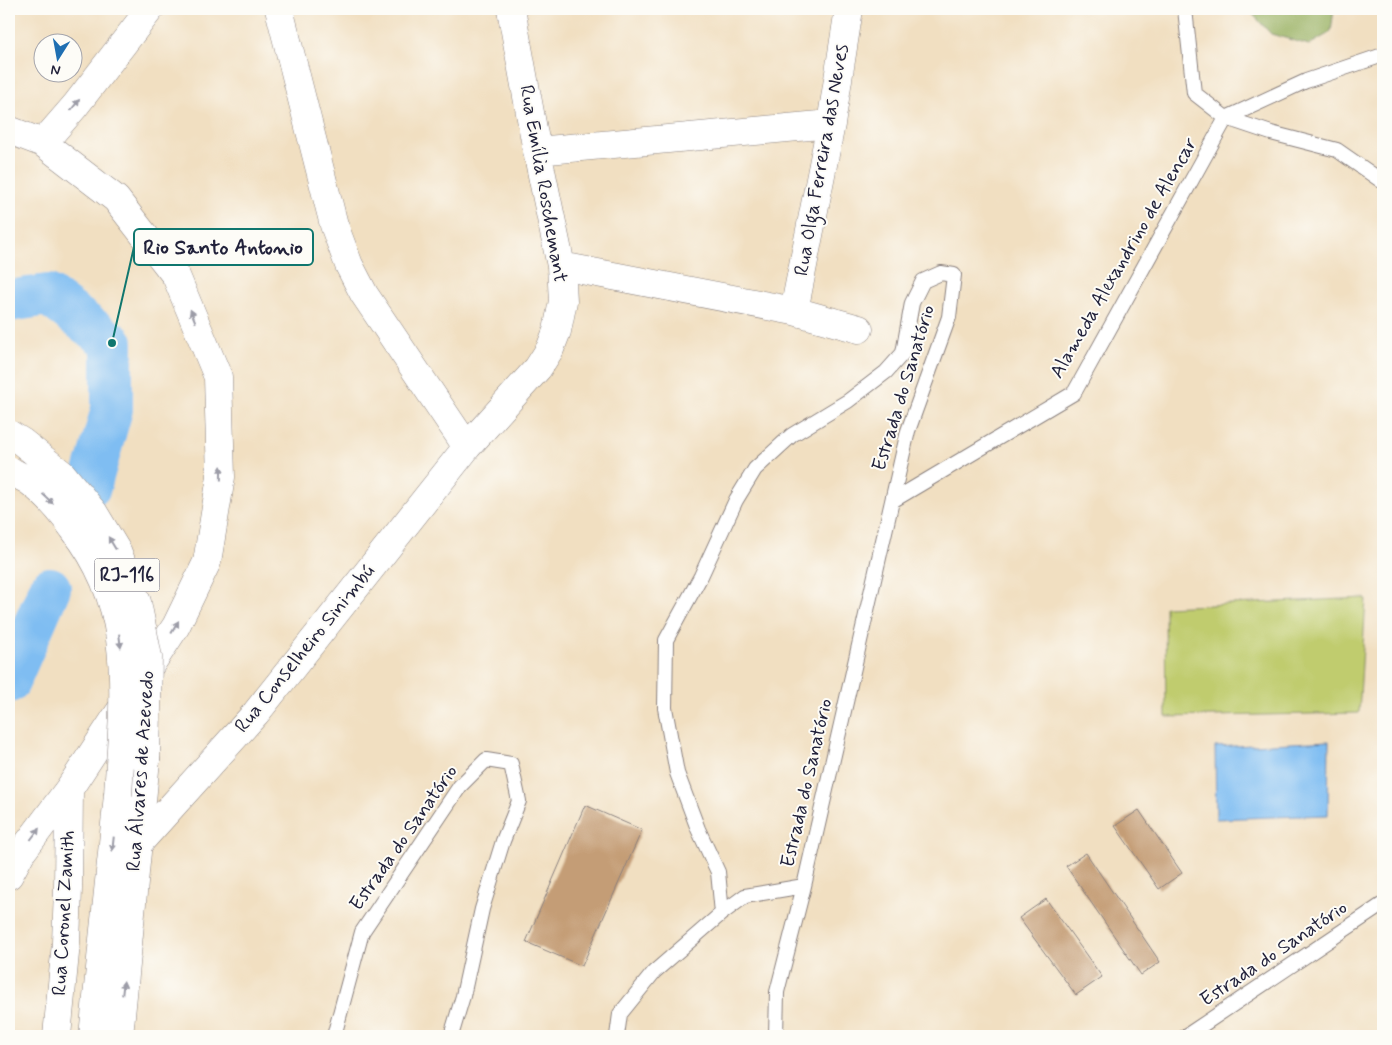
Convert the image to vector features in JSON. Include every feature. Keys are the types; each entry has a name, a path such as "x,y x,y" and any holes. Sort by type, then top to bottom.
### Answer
{"street":[{"path":"43,142 75,106 150,9"},
{"path":"280,9 334,225 349,265 364,294 467,447"},
{"name":"Rua Emília Roschemant","path":"467,447 538,368 550,349 557,331 563,300 561,266 536,151 511,9"},
{"name":"Rua Olga Ferreira das Neves","path":"794,311 831,124 849,9"},
{"path":"536,151 831,124"},
{"path":"9,130 43,142 116,199 176,276 218,377 221,477 207,562 176,626 69,789 21,853 9,875"},
{"path":"561,266 794,311 859,329"},
{"name":"Rua Álvares de Azevedo","path":"9,434 62,474 94,513 118,554 138,602 148,657 146,760 119,1036"},
{"name":"Rua Conselheiro Sinimbú","path":"137,845 256,712 467,447"},
{"name":"Rua Álvares de Azevedo","path":"9,470 28,481 60,510 85,543 104,580 112,603 120,638 124,692 118,795 93,1036"},
{"name":"Rua Coronel Zamith","path":"57,1036 66,943 69,789"}],"lane":[{"path":"1185,9 1194,93 1226,118 1271,133 1337,150 1383,182"},
{"path":"1226,118 1306,81 1383,55"},
{"name":"Alameda Alexandrino de Alencar","path":"892,501 1074,393 1226,118"},
{"name":"Estrada do Sanatório","path":"722,913 718,872 698,829 677,773 665,708 666,640 701,576 736,500 755,469 792,435 848,401 886,372 903,352 912,303 923,281 941,273 954,275 949,317 908,431 804,886 777,992 776,1036"},
{"name":"Estrada do Sanatório","path":"334,1036 362,932 367,924 460,786 486,760 510,764 519,801 503,841 482,909 463,996 451,1036"},
{"name":"Estrada do Sanatório","path":"617,1036 620,1014 654,972 722,913 745,896 804,886"},
{"name":"Estrada do Sanatório","path":"1186,1036 1383,904"}],"green space":[{"path":"1248,9 1334,9 1331,32 1309,45 1271,34"},
{"path":"1366,598 1359,713 1166,717 1165,607"}],"water":[{"path":"1329,741 1328,815 1216,819 1215,747"}],"building":[{"path":"585,805 642,830 582,966 526,942"},
{"path":"1139,810 1182,873 1159,889 1115,826"},
{"path":"1086,853 1160,962 1141,975 1066,866"},
{"path":"1046,899 1102,977 1076,995 1019,918"}],"waterway":[{"path":"9,301 48,295 112,343 112,409 90,487"},
{"path":"9,682 50,588"}],"place":[{"name":"Rio Santo Antonio","path":"112,343"}]}
